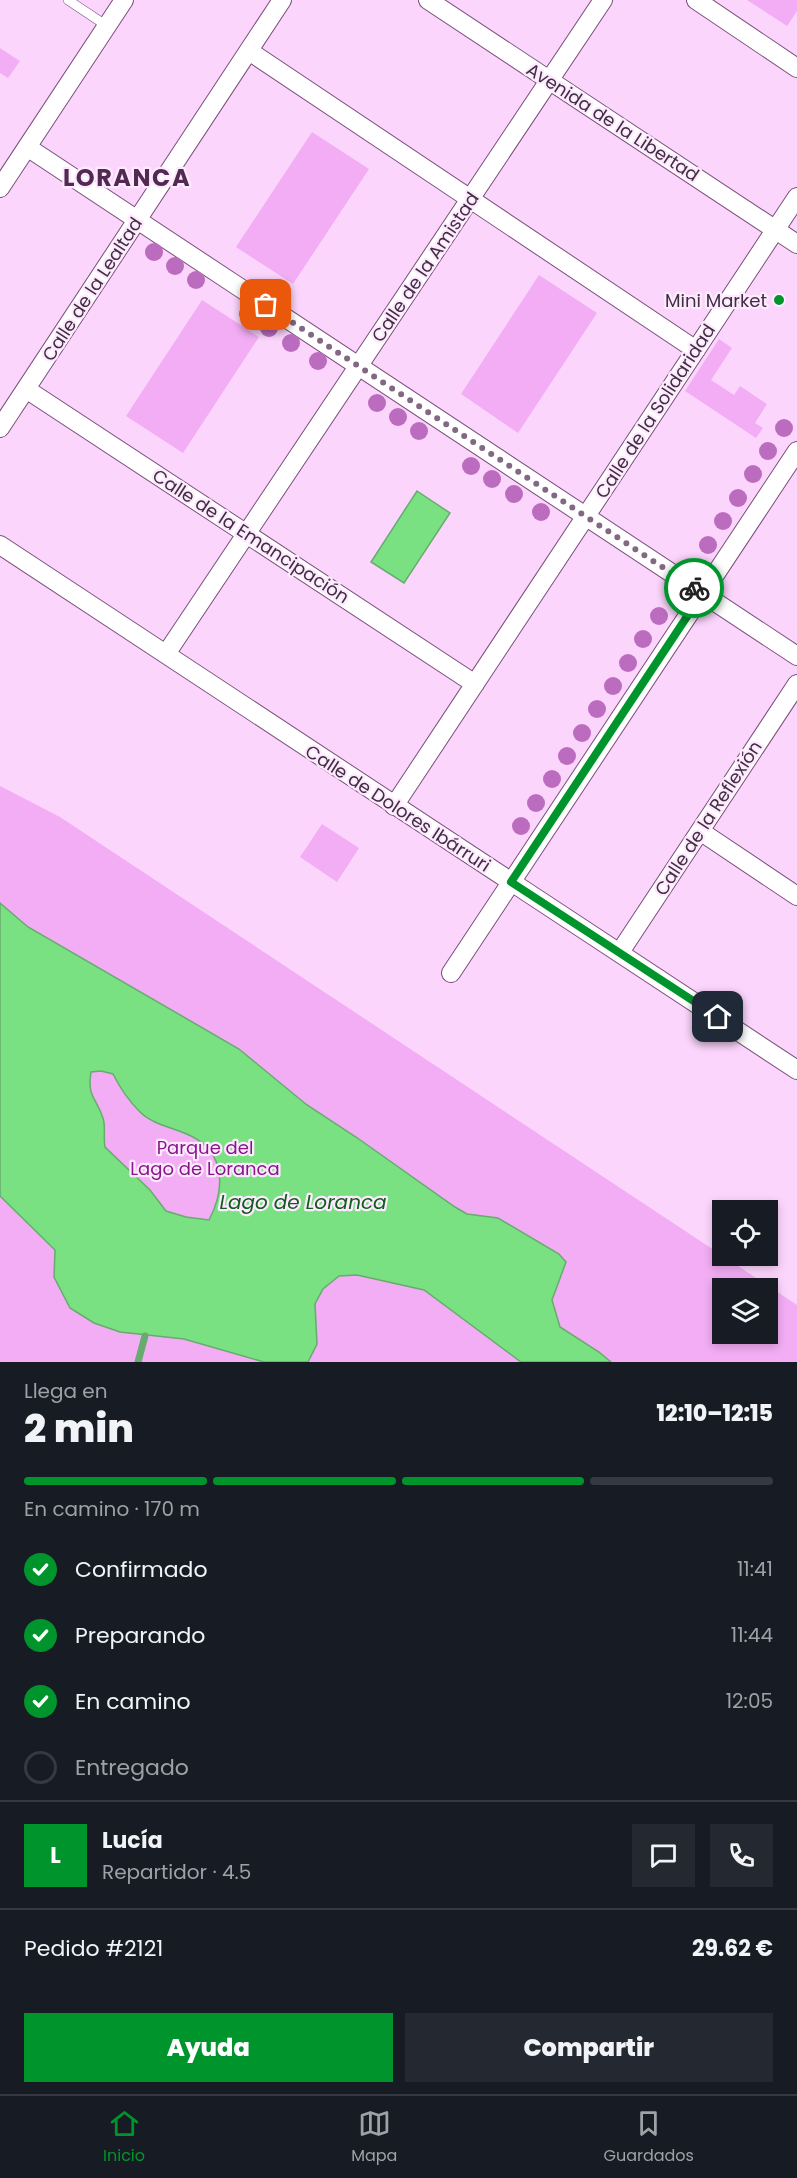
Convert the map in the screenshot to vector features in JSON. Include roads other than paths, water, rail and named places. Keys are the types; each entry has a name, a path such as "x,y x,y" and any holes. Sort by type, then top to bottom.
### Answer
{"street":[{"path":"0,188 124,0"},
{"name":"Calle de la Lealtad","path":"0,428 282,0"},
{"name":"Avenida de la Libertad","path":"428,0 797,244"},
{"name":"Calle de la Amistad","path":"166,654 603,0"},
{"path":"696,0 797,68"},
{"path":"249,51 696,350"},
{"path":"27,147 797,656"},
{"name":"Calle de la Solidaridad","path":"394,806 797,197"},
{"name":"Calle de la Emancipación","path":"26,389 476,684"},
{"path":"451,973 797,451"},
{"name":"Calle de Dolores Ibárruri","path":"0,545 797,1070"},
{"name":"Calle de la Reflexión","path":"620,952 797,684"},
{"path":"700,831 797,896"}],"lane":[{"path":"68,0 107,26"}],"water":[{"path":"417,491 450,513 404,583 371,562"},
{"name":"Lago de Loranca","path":"0,903 28,927 239,1049 307,1105 455,1207 467,1214 498,1218 559,1254 566,1262 552,1300 560,1327 611,1362 521,1362 424,1290 357,1275 339,1276 323,1289 315,1304 317,1344 308,1362 264,1362 184,1339 120,1332 94,1323 70,1308 54,1277 55,1250 0,1196","holes":["101,1071 113,1074 129,1099 145,1116 191,1136 211,1152 216,1162 220,1185 209,1220 166,1211 150,1190 105,1147 104,1121 91,1092 90,1080 91,1072"]}],"waterway":[{"path":"138,1362 145,1336"}],"place":[{"name":"Mini Market","path":"779,300"}],"district":[{"name":"LORANCA","path":"127,177"}],"park label":[{"name":"Parque del Lago de Loranca","path":"205,1157"}]}
